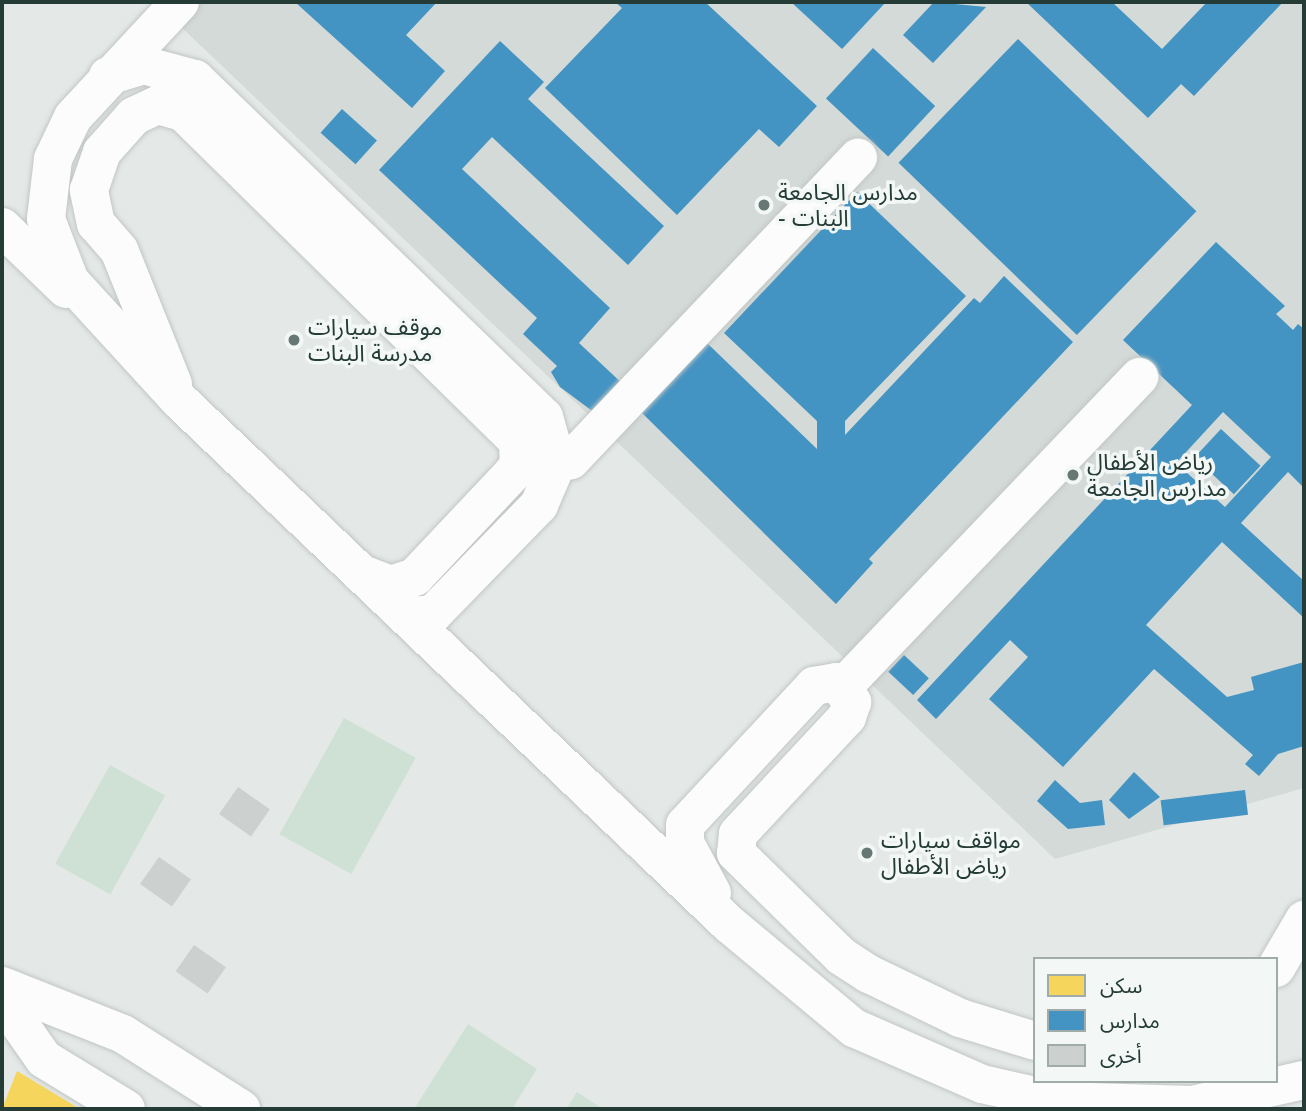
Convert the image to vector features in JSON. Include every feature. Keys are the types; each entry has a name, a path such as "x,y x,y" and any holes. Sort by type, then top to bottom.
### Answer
{"street":[{"path":"107,328 70,281 47,219 53,159 72,117 180,2"},
{"path":"108,76 163,66 180,70 216,95 544,417 557,463 539,505 447,604 414,616 396,606"},
{"path":"180,401 119,250 96,224 89,190 102,152 134,116 158,105 183,112 518,442 519,465 415,578 391,585 360,573"},
{"path":"557,463 571,460 858,158"},
{"path":"2,228 729,924 855,1028 982,1084 1057,1101 1128,1106 1192,1105 1304,1080"},
{"path":"844,687 1139,377"},
{"path":"729,924 685,843 685,825 814,686 828,680 844,687 852,702 847,718 738,834 736,853 841,956 869,974 960,1018 1033,1040"},
{"path":"1278,965 1304,920"},
{"path":"2,986 123,1034 228,1107"},
{"path":"2,999 44,1059 126,1109"}],"shaded area":[{"path":"202,2 1304,2 1304,788 1055,859 179,25"}],"green space":[{"path":"344,718 416,758 351,874 280,834"},
{"path":"110,765 165,796 110,894 55,864"},
{"path":"468,1024 537,1069 512,1109 414,1109"},
{"path":"577,1092 603,1109 566,1109"}],"building: سكن":[{"path":"17,1071 80,1109 2,1109"}],"building: مدارس":[{"path":"295,2 437,2 406,35 445,71 412,108"},
{"path":"615,2 705,2 817,106 779,147 759,129 677,215 545,88 622,8"},
{"path":"791,2 886,2 842,49"},
{"path":"934,2 986,7 933,63 903,35"},
{"path":"1026,2 1112,2 1162,49 1207,2 1283,2 1194,96 1181,84 1148,118"},
{"path":"1018,39 1196,211 1077,335 899,163"},
{"path":"500,41 544,82 528,99 664,226 628,265 492,137 462,169 610,308 579,343 626,387 599,416 560,387 551,372 557,366 523,334 537,318 379,170"},
{"path":"873,48 935,106 888,156 826,98"},
{"path":"342,109 377,140 356,164 321,133"},
{"path":"857,192 966,296 845,421 845,435 974,298 980,303 1004,276 1073,342 869,559 873,563 836,604 640,411 707,343 817,449 817,421 724,333"},
{"path":"1216,242 1285,306 1276,314 1293,330 1298,324 1304,329 1304,488 1288,472 1241,523 1304,581 1304,618 1222,542 1146,625 1227,697 1254,690 1251,677 1304,662 1304,746 1278,754 1259,776 1245,764 1253,755 1154,669 1063,767 989,699 1028,657 1010,640 936,719 917,700 1192,405 1123,340","holes":["1223,412 1271,457 1225,507 1176,463"]},
{"path":"1221,429 1260,466 1234,494 1194,458"},
{"path":"904,655 929,678 913,695 888,672"},
{"path":"1134,772 1160,797 1129,819 1109,800"},
{"path":"1055,780 1080,803 1102,800 1105,825 1068,829 1037,801"},
{"path":"1245,790 1248,815 1164,825 1161,800"}],"building: أخرى":[{"path":"238,787 270,809 251,836 219,814"},
{"path":"159,857 191,879 172,906 140,884"},
{"path":"194,945 226,967 208,994 176,971"}],"place":[{"name":"مدارس الجامعة - البنات","path":"764,205"},
{"name":"موقف سيارات مدرسة البنات","path":"294,340"},
{"name":"رياض الأطفال مدارس الجامعة","path":"1073,475"},
{"name":"مواقف سيارات رياض الأطفال","path":"867,853"}]}
